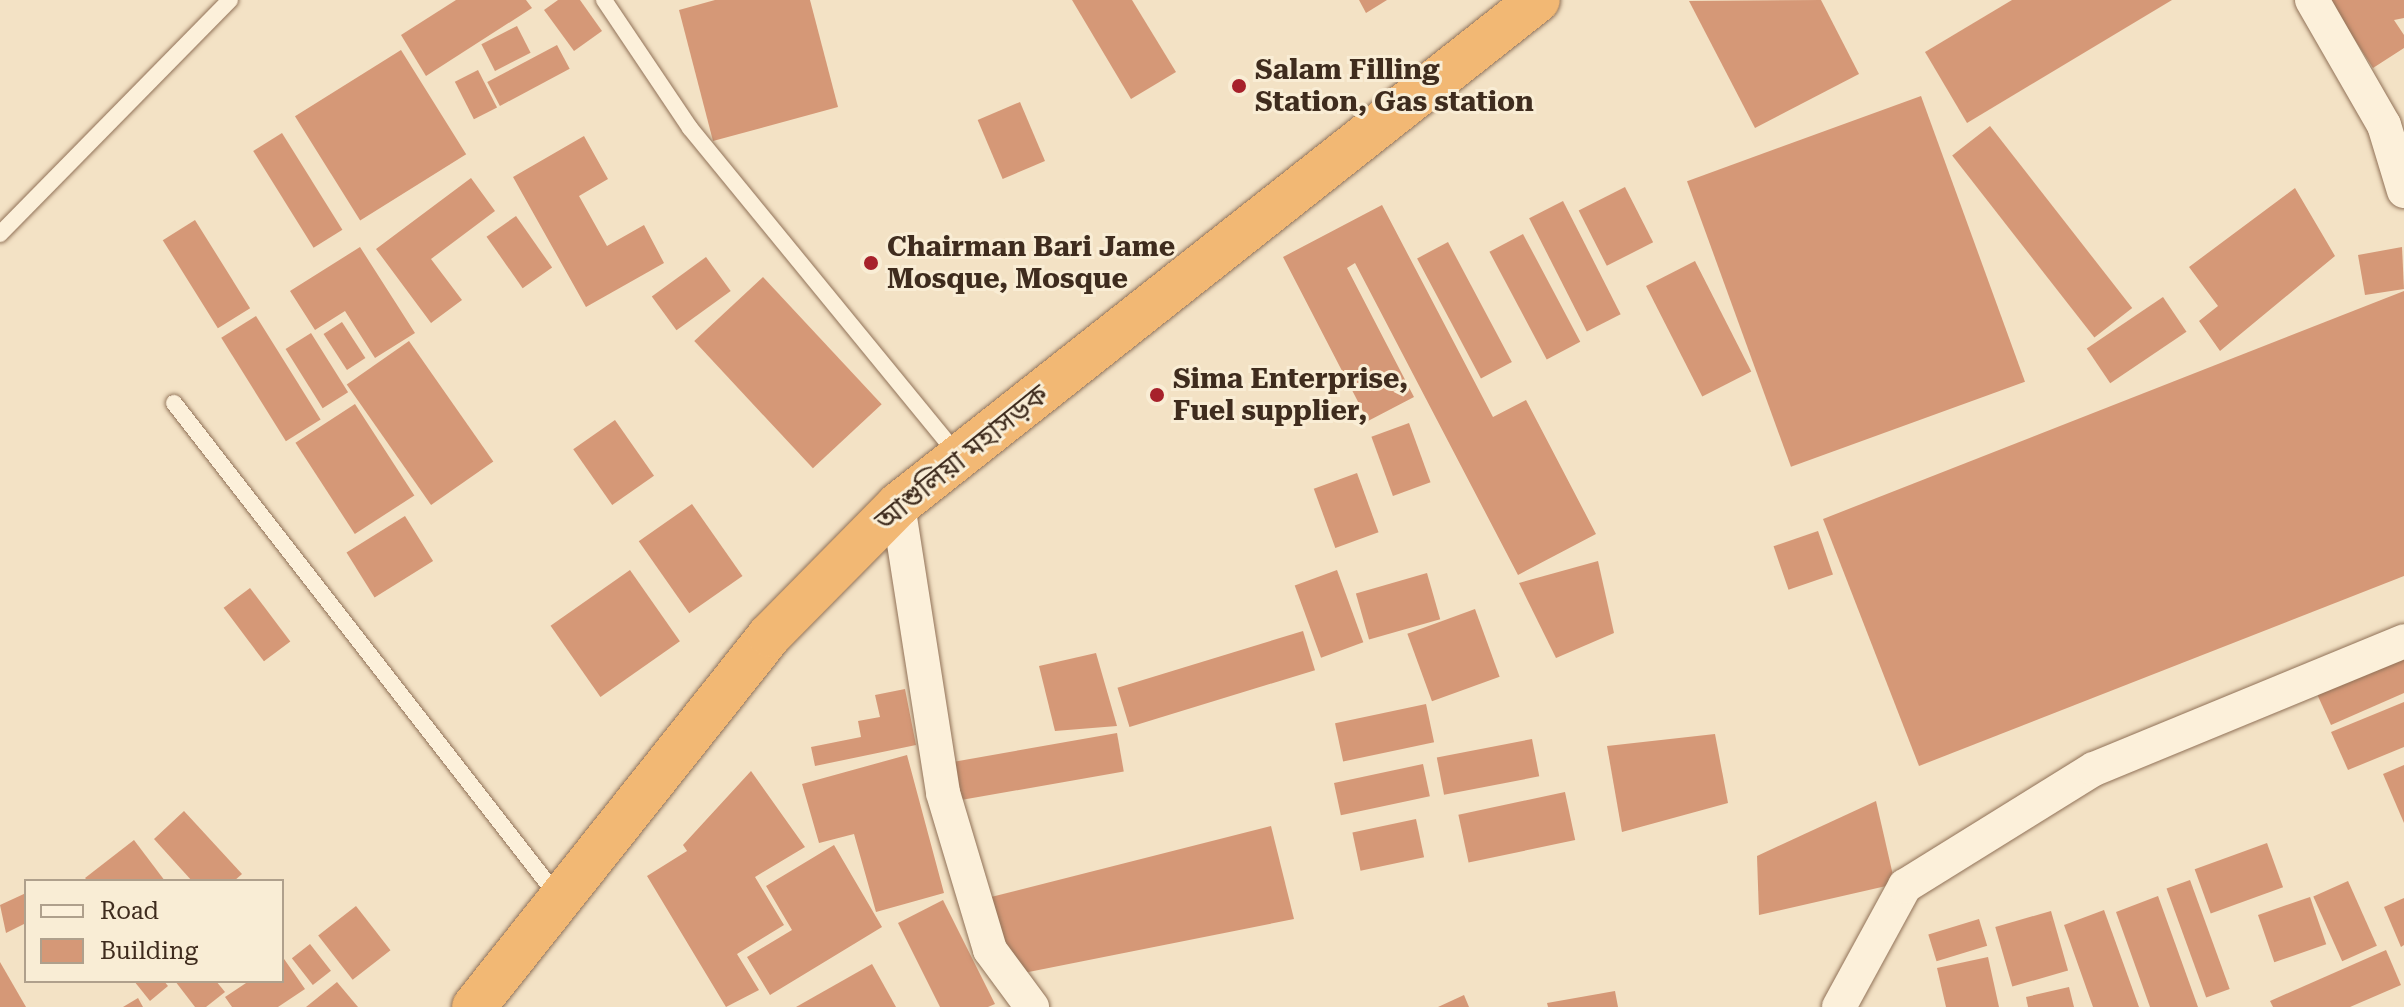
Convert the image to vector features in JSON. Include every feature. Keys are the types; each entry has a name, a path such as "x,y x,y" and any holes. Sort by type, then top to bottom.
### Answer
{"highway":[{"name":"আশুলিয়া মহাসড়ক","path":"474,1007 770,635 898,505 1538,0"}],"street":[{"path":"2312,0 2384,125 2404,191"},
{"path":"898,505 943,793 990,950 1032,1007"},
{"path":"1839,1007 1905,886 2094,769 2404,641"}],"lane":[{"path":"0,234 230,0"},
{"path":"604,0 690,128 959,457"},
{"path":"174,403 560,900"}],"building":[{"path":"456,0 526,0 532,8 426,76 401,35"},
{"path":"558,0 580,0 602,31 574,51 544,10"},
{"path":"715,0 810,0 838,107 713,141 679,10"},
{"path":"1072,0 1132,0 1176,72 1131,99"},
{"path":"1359,0 1387,0 1366,13"},
{"path":"1821,0 1859,74 1755,128 1689,1"},
{"path":"2012,0 2172,0 1967,123 1925,52"},
{"path":"2329,0 2404,0 2404,18 2394,20 2404,35 2404,48 2373,68"},
{"path":"517,26 531,53 495,71 481,44"},
{"path":"557,45 570,69 500,106 487,82"},
{"path":"401,50 466,154 360,221 295,116"},
{"path":"478,70 497,107 474,119 455,82"},
{"path":"1921,96 2025,382 1791,467 1687,181"},
{"path":"1020,102 1045,161 1003,179 978,120"},
{"path":"1990,126 2132,308 2094,338 1952,156"},
{"path":"282,133 342,230 314,248 253,151"},
{"path":"584,136 608,179 579,196 607,246 644,225 664,263 586,307 513,177"},
{"path":"471,178 495,211 431,259 462,300 431,323 376,249"},
{"path":"1625,187 1653,242 1607,266 1579,211"},
{"path":"2295,188 2335,256 2220,351 2199,321 2218,306 2189,267"},
{"path":"1563,201 1621,314 1587,331 1529,218"},
{"path":"1382,205 1493,417 1526,400 1596,534 1518,575 1355,263 1347,268 1414,397 1368,421 1283,257"},
{"path":"516,216 552,268 523,288 487,237"},
{"path":"195,220 250,308 218,328 163,240"},
{"path":"1523,234 1580,342 1547,360 1489,252"},
{"path":"1448,242 1512,362 1481,379 1417,258"},
{"path":"360,247 415,333 375,358 345,311 315,330 290,291"},
{"path":"2402,247 2404,289 2365,295 2358,255"},
{"path":"706,257 731,291 676,330 652,296"},
{"path":"1695,261 1751,371 1702,396 1646,286"},
{"path":"763,277 882,404 813,468 694,341"},
{"path":"2404,291 2404,576 1919,766 1823,519"},
{"path":"2163,297 2186,332 2110,383 2087,348"},
{"path":"256,316 321,419 286,441 221,338"},
{"path":"342,322 365,358 347,370 324,334"},
{"path":"311,333 348,392 323,408 286,349"},
{"path":"409,341 493,461 431,505 347,385"},
{"path":"355,404 414,495 355,534 295,443"},
{"path":"615,420 654,476 612,505 573,449"},
{"path":"1409,423 1431,482 1393,496 1371,437"},
{"path":"1357,473 1379,532 1335,548 1314,489"},
{"path":"692,504 742,576 689,613 639,541"},
{"path":"405,516 433,561 375,598 346,553"},
{"path":"1818,531 1833,574 1789,590 1774,546"},
{"path":"1598,561 1614,633 1556,658 1519,583"},
{"path":"630,570 680,641 600,697 551,626"},
{"path":"1337,570 1363,642 1321,658 1295,585"},
{"path":"1427,573 1440,619 1369,640 1356,593"},
{"path":"250,588 290,642 264,661 224,608"},
{"path":"1475,609 1500,677 1432,701 1407,634"},
{"path":"1303,631 1315,670 1129,727 1117,688"},
{"path":"1096,653 1117,726 1055,731 1039,666"},
{"path":"2404,656 2404,693 2331,725 2317,694"},
{"path":"905,689 916,745 815,766 811,747 861,737 858,721 880,717 875,695"},
{"path":"2404,702 2404,747 2348,770 2331,732"},
{"path":"1426,704 1434,742 1343,761 1335,723"},
{"path":"1117,733 1124,771 955,801 949,763"},
{"path":"1715,734 1728,803 1622,832 1607,746"},
{"path":"1532,739 1539,776 1444,795 1437,758"},
{"path":"907,755 944,893 876,912 854,834 819,843 802,784"},
{"path":"1423,764 1430,796 1341,815 1334,783"},
{"path":"2404,765 2404,823 2383,774"},
{"path":"751,771 805,847 755,877 784,925 737,954 759,990 726,1007 647,876 687,851 683,845"},
{"path":"1565,792 1575,840 1469,863 1458,815"},
{"path":"1876,801 1895,884 1759,915 1757,856"},
{"path":"184,811 242,874 236,879 190,879 154,839"},
{"path":"1416,819 1424,857 1361,871 1352,833"},
{"path":"1271,826 1294,919 1013,975 987,898"},
{"path":"134,840 163,879 86,879"},
{"path":"2267,843 2283,887 2211,914 2195,869"},
{"path":"834,845 882,927 770,995 747,957 792,930 766,886"},
{"path":"2190,880 2230,989 2206,998 2167,889"},
{"path":"2348,881 2377,946 2342,961 2313,896"},
{"path":"24,894 24,924 6,933 0,905"},
{"path":"2158,896 2198,1007 2150,1007 2116,912"},
{"path":"2310,897 2326,944 2274,962 2258,915"},
{"path":"2404,898 2404,945 2401,947 2384,907"},
{"path":"943,900 995,1004 988,1007 940,1007 898,923"},
{"path":"356,906 390,950 353,980 318,936"},
{"path":"2104,910 2139,1007 2093,1007 2064,925"},
{"path":"2051,911 2068,971 2012,987 1995,927"},
{"path":"1979,919 1987,946 1937,961 1928,934"},
{"path":"310,944 331,971 313,985 292,958"},
{"path":"2386,950 2401,985 2350,1007 2273,1007 2270,1001"},
{"path":"1988,957 1999,1007 1946,1007 1937,968"},
{"path":"284,959 305,989 278,1007 232,1007 225,997 246,983 284,983"},
{"path":"0,962 26,1007 0,1007"},
{"path":"872,964 896,1007 796,1007"},
{"path":"337,982 358,1007 306,1007"},
{"path":"136,983 166,983 168,986 150,1001"},
{"path":"177,983 218,983 225,992 206,1007 195,1007"},
{"path":"2069,987 2074,1007 2028,1007 2026,997"},
{"path":"1615,991 1618,1007 1548,1007 1547,1003"},
{"path":"1464,995 1469,1007 1438,1007"},
{"path":"138,998 143,1007 123,1007"}],"place":[{"name":"Salam Filling Station, Gas station","path":"1239,86"},
{"name":"Chairman Bari Jame Mosque, Mosque","path":"871,263"},
{"name":"Sima Enterprise, Fuel supplier,","path":"1157,395"}]}
